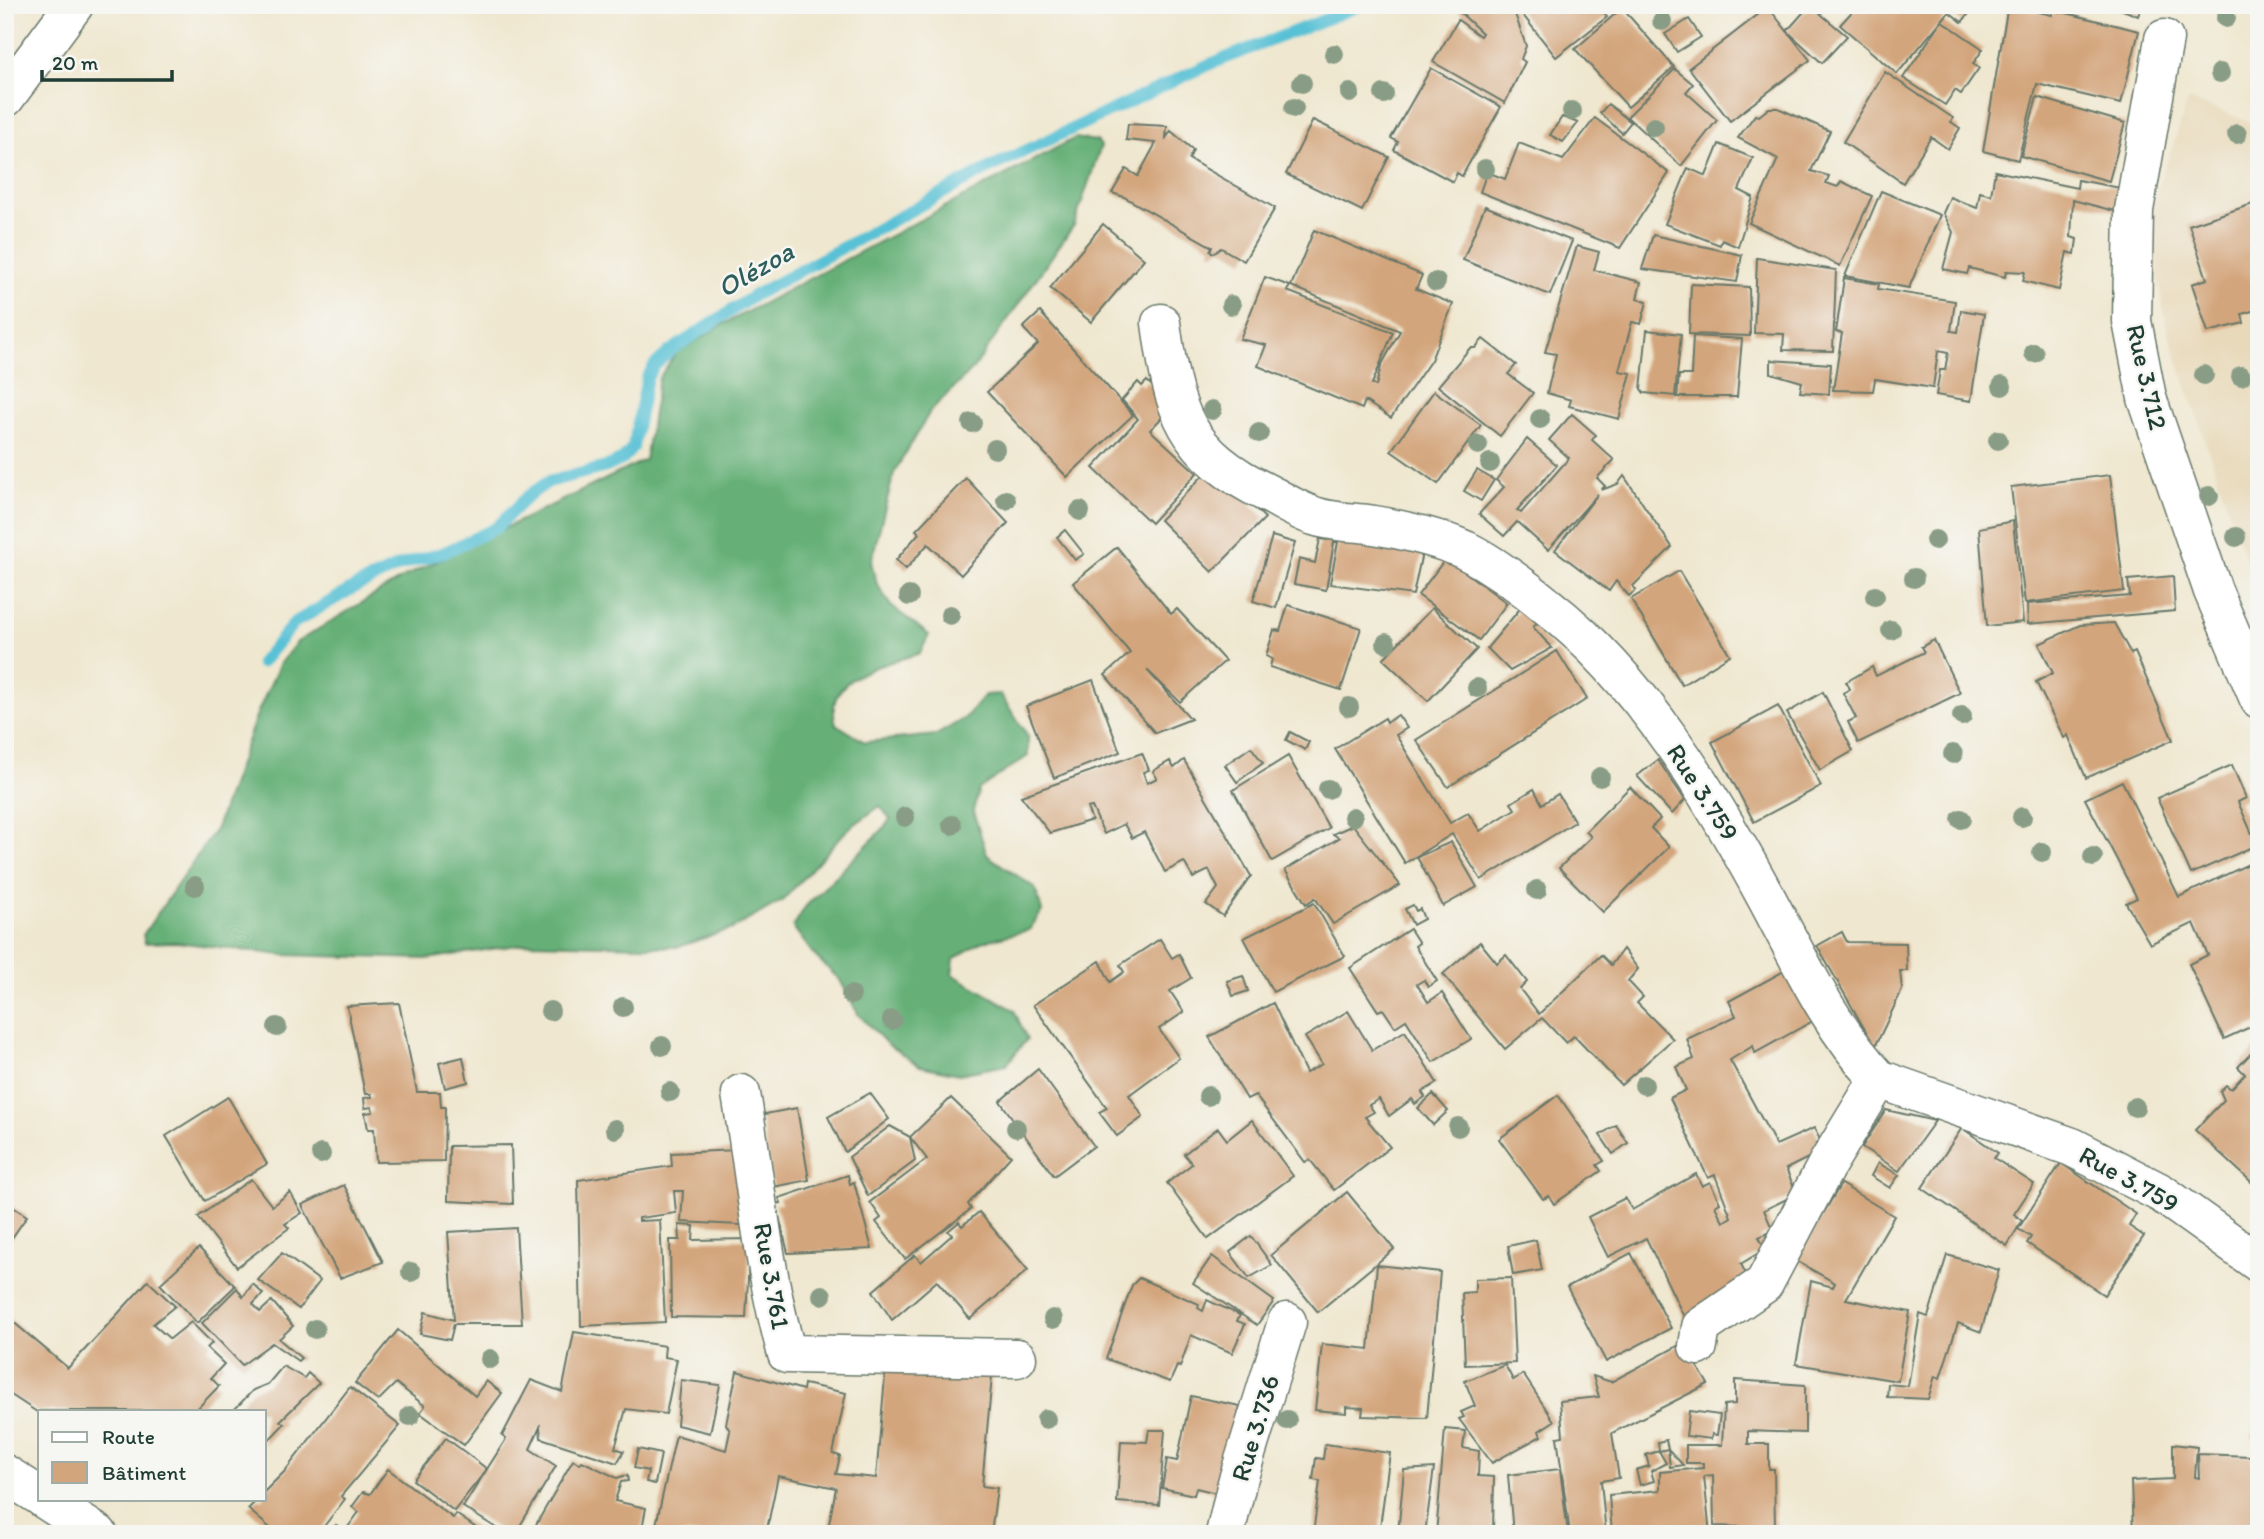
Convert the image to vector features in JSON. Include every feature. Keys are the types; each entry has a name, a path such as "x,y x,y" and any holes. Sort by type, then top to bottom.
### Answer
{"street":[{"path":"5,98 74,5"},
{"name":"Rue 3.712","path":"2164,39 2134,210 2132,321 2147,398 2213,591 2259,699"},
{"name":"Rue 3.759","path":"1161,323 1169,381 1180,416 1205,453 1246,483 1314,516 1387,527 1465,550 1548,606 1599,655 1645,707 1695,774 1817,993 1858,1058 1879,1079 2073,1147 2161,1193 2259,1263"},
{"path":"1698,1346 1701,1327 1764,1284 1826,1166 1879,1079"},
{"name":"Rue 3.761","path":"741,1094 762,1221 771,1297 787,1354 1017,1358"},
{"name":"Rue 3.736","path":"1225,1534 1237,1483 1287,1322"},
{"path":"5,1474 38,1495"},
{"path":"45,1500 98,1534"}],"shaded area":[{"path":"2189,99 2259,126 2259,599 2167,328 2147,219"}],"green space":[{"path":"1075,138 1097,141 1101,146 1074,225 973,369 931,410 894,473 871,562 877,584 891,606 929,635 920,653 874,668 847,683 838,694 834,707 836,724 865,742 936,735 965,718 985,695 1000,694 1028,736 1028,756 979,789 973,811 987,855 1035,888 1042,911 1029,930 981,942 954,959 952,974 1014,1010 1027,1039 1006,1065 959,1074 920,1066 888,1045 858,1014 840,980 814,955 793,927 806,906 884,828 890,819 880,806 847,830 783,900 732,929 678,947 530,943 427,959 282,955 176,942 145,943 143,935 216,828 257,714 280,663 297,642 406,576 645,460 659,378 676,353 720,326"}],"building":[{"path":"1452,5 1512,5 1526,46 1521,59 1525,62 1505,103 1433,62 1458,20 1480,36 1482,33"},
{"path":"1515,5 1598,5 1607,17 1556,57"},
{"path":"1810,5 1847,36 1822,63 1787,31"},
{"path":"1858,5 1976,5 1962,22 1949,12 1897,74 1840,25"},
{"path":"2008,5 2052,15 2054,10 2139,31 2121,104 2037,84 2018,160 1983,151"},
{"path":"2110,5 2142,5 2138,16"},
{"path":"1768,7 1810,60 1730,121 1689,68"},
{"path":"1622,8 1674,67 1628,107 1575,49"},
{"path":"1689,19 1701,37 1677,52 1665,34"},
{"path":"1942,21 1983,49 1973,64 1979,68 1961,94 1955,90 1945,105 1903,78"},
{"path":"1431,68 1501,107 1462,176 1457,173 1453,182 1394,150 1398,142 1391,138"},
{"path":"1675,69 1693,84 1686,92 1717,120 1681,166 1627,117"},
{"path":"1885,72 1953,118 1951,122 1960,128 1948,149 1931,137 1903,183 1843,142"},
{"path":"2037,97 2125,123 2109,181 2021,156"},
{"path":"1608,104 1631,122 1622,133 1600,113"},
{"path":"1769,108 1778,108 1830,131 1811,171 1829,176 1826,183 1838,187 1841,181 1872,196 1840,266 1749,223 1778,159 1738,138 1755,115 1759,116"},
{"path":"1562,117 1578,123 1563,142 1550,135"},
{"path":"1595,118 1669,173 1620,248 1480,192 1487,172 1505,179 1519,143 1563,160"},
{"path":"1313,120 1389,157 1362,211 1286,174"},
{"path":"1128,124 1167,126 1166,138 1171,131 1193,150 1189,159 1275,208 1244,261 1221,248 1214,253 1210,251 1212,247 1124,197 1112,193 1126,169 1138,176 1156,143 1126,140"},
{"path":"1719,144 1753,158 1739,190 1753,197 1738,247 1722,240 1720,245 1665,224 1688,168 1706,176"},
{"path":"1995,171 2077,188 2078,180 2126,189 2122,213 2073,200 2071,237 2077,239 2075,254 2067,252 2059,290 2023,281 2025,272 2006,271 2005,277 1969,268 1967,274 1943,269 1953,232 1943,213 1950,197 1977,208 1980,192 1991,195"},
{"path":"1881,191 1940,215 1909,288 1845,276"},
{"path":"2259,202 2259,309 2242,314 2244,323 2208,332 2192,284 2207,279 2189,225"},
{"path":"1485,206 1572,241 1550,295 1463,260"},
{"path":"1103,224 1144,259 1091,322 1050,288"},
{"path":"1314,230 1422,275 1416,289 1453,304 1431,360 1391,418 1365,401 1362,409 1258,366 1266,345 1240,339 1265,277 1290,286 1287,291 1393,332 1372,384 1376,386 1381,366 1400,331 1291,286"},
{"path":"1653,235 1742,255 1737,282 1642,269"},
{"path":"1577,246 1599,252 1594,270 1641,282 1637,299 1647,302 1641,324 1632,322 1619,371 1631,373 1619,419 1569,406 1571,400 1547,393 1556,354 1545,352"},
{"path":"1757,258 1836,270 1833,351 1783,350 1784,334 1754,333"},
{"path":"1844,278 1879,284 1878,289 1955,301 1951,331 1958,332 1961,310 1984,314 1971,401 1936,395 1940,370 1945,370 1948,353 1938,351 1933,388 1875,379 1873,391 1833,390 1842,333 1836,332"},
{"path":"1691,284 1749,287 1750,336 1689,334"},
{"path":"1040,312 1133,415 1067,477 987,392 1038,344 1023,328"},
{"path":"1647,330 1681,334 1675,396 1644,393 1641,389"},
{"path":"1693,336 1742,339 1737,397 1677,397 1679,375 1691,375"},
{"path":"1483,339 1516,365 1508,374 1533,393 1500,436 1438,386 1470,348 1475,348"},
{"path":"1771,360 1831,364 1829,394 1800,392 1802,382 1771,373"},
{"path":"1147,381 1173,406 1150,430 1197,473 1151,523 1093,468 1138,419 1122,400 1138,382 1142,386"},
{"path":"1434,391 1481,425 1438,484 1391,451"},
{"path":"1572,414 1596,435 1592,440 1614,460 1597,478 1605,486 1601,490 1618,484 1624,476 1672,547 1633,586 1636,590 1629,596 1616,581 1609,591 1555,550 1598,494 1548,550 1517,522 1504,536 1479,514 1504,487 1496,480 1527,439 1557,465 1517,510 1521,513 1569,458 1549,440"},
{"path":"1212,466 1265,518 1212,572 1160,520"},
{"path":"1477,470 1494,480 1481,501 1464,491"},
{"path":"2110,475 2124,591 2025,603 2011,487"},
{"path":"966,478 1008,523 961,575 928,544 906,569 896,560 919,533 916,530"},
{"path":"2013,521 2023,622 1987,626 1979,528"},
{"path":"1330,528 1423,548 1413,595 1330,584 1338,542 1334,542 1326,590 1294,584 1299,559 1315,563 1320,539 1327,540"},
{"path":"1065,530 1084,554 1075,560 1057,537"},
{"path":"1272,536 1295,543 1276,608 1253,601"},
{"path":"1117,547 1171,614 1177,609 1225,661 1180,702 1147,670 1191,719 1155,733 1105,675 1130,653 1073,583"},
{"path":"1446,558 1507,603 1479,640 1418,595"},
{"path":"1679,571 1730,655 1682,685 1631,599"},
{"path":"2173,576 2175,611 2028,624 2027,604 2130,596 2128,580"},
{"path":"1524,604 1541,618 1533,627 1552,648 1510,671 1487,648"},
{"path":"1288,605 1361,628 1341,690 1270,667 1272,659 1266,656 1274,630 1280,631"},
{"path":"1432,608 1477,649 1428,701 1383,659"},
{"path":"2114,623 2131,654 2135,652 2173,740 2086,778 2068,735 2064,738 2036,682 2053,673 2039,644 2080,625"},
{"path":"1934,640 1960,693 1858,743 1848,722 1856,718 1843,693 1850,689 1846,682 1872,667 1876,676 1924,652 1921,647"},
{"path":"1557,651 1587,699 1448,787 1416,740"},
{"path":"1093,680 1120,752 1054,778 1026,706"},
{"path":"1823,692 1853,751 1820,770 1787,713"},
{"path":"1778,706 1821,786 1754,822 1712,742"},
{"path":"1398,715 1407,728 1396,735 1450,823 1468,813 1480,831 1515,809 1511,803 1534,789 1542,804 1558,794 1575,822 1481,880 1452,834 1405,863 1335,749 1385,718 1387,722"},
{"path":"1290,732 1309,742 1305,750 1286,740"},
{"path":"1251,747 1263,763 1237,782 1225,765"},
{"path":"1142,753 1149,770 1143,772 1147,783 1157,778 1153,771 1170,761 1174,768 1184,760 1251,876 1223,916 1206,904 1218,888 1209,870 1193,878 1184,862 1165,872 1144,832 1132,838 1124,824 1104,834 1092,807 1087,808 1092,820 1050,833 1021,796"},
{"path":"1288,756 1329,828 1272,861 1233,790"},
{"path":"1658,760 1685,800 1672,814 1637,776"},
{"path":"2232,765 2246,798 2238,802 2257,845 2191,874 2157,798"},
{"path":"2122,781 2179,897 2257,860 2259,1023 2224,1039 2189,964 2208,955 2194,923 2150,944 2126,903 2137,898 2085,799"},
{"path":"1630,787 1660,819 1651,828 1669,847 1603,912 1559,868 1591,837 1586,831"},
{"path":"1353,825 1400,885 1333,924 1315,898 1306,904 1285,870 1339,838 1333,834"},
{"path":"1451,842 1477,887 1443,906 1417,857"},
{"path":"1314,903 1345,956 1273,992 1244,938"},
{"path":"1413,905 1416,911 1420,909 1424,919 1413,925 1405,909"},
{"path":"1410,929 1419,943 1415,946 1437,981 1428,987 1424,980 1417,984 1428,1002 1442,993 1471,1039 1433,1062 1406,1020 1395,1027 1383,1009 1378,1011 1350,968"},
{"path":"1842,932 1847,942 1906,943 1907,971 1900,971 1902,990 1875,1047 1817,946"},
{"path":"1160,939 1172,958 1179,954 1191,978 1170,991 1184,1012 1159,1029 1179,1058 1129,1095 1143,1117 1117,1136 1099,1112 1107,1108 1033,1005 1100,961 1110,982 1124,972 1120,965"},
{"path":"1480,942 1497,963 1506,955 1527,982 1520,989 1539,1014 1601,955 1611,965 1623,949 1638,969 1628,981 1643,997 1637,1003 1673,1039 1621,1085 1574,1036 1566,1043 1542,1018 1505,1049 1443,974"},
{"path":"1784,971 1810,1012 1811,1022 1755,1053 1753,1046 1730,1060 1776,1145 1814,1128 1821,1142 1816,1144 1820,1152 1786,1169 1797,1194 1764,1210 1773,1231 1759,1237 1765,1249 1741,1264 1750,1283 1685,1319 1646,1238 1608,1257 1588,1217 1625,1198 1632,1210 1696,1174 1702,1186 1710,1182 1720,1203 1715,1206 1723,1222 1731,1217 1715,1175 1708,1178 1670,1098 1686,1090 1676,1067 1694,1059 1687,1039 1736,1016 1729,1001"},
{"path":"1243,976 1248,991 1233,996 1227,981"},
{"path":"399,1003 417,1092 440,1092 441,1107 445,1107 444,1161 376,1162 374,1129 368,1129 365,1113 373,1112 372,1107 365,1108 364,1098 372,1097 371,1094 365,1094 347,1006"},
{"path":"1273,1003 1306,1073 1322,1064 1305,1037 1348,1011 1372,1050 1405,1031 1437,1083 1422,1092 1425,1097 1415,1104 1412,1099 1389,1116 1379,1099 1369,1105 1374,1112 1365,1117 1390,1147 1334,1190 1310,1160 1305,1162 1255,1095 1247,1099 1209,1037"},
{"path":"2255,1049 2259,1052 2259,1189 2195,1130 2224,1100 2220,1091 2226,1085 2231,1089 2245,1074 2238,1067"},
{"path":"463,1057 468,1082 445,1088 439,1063"},
{"path":"1038,1069 1094,1146 1054,1176 1000,1101"},
{"path":"870,1093 889,1119 845,1152 828,1117"},
{"path":"1433,1094 1448,1111 1433,1125 1418,1108"},
{"path":"1558,1095 1604,1161 1597,1165 1601,1171 1554,1204 1549,1196 1543,1199 1499,1139"},
{"path":"228,1097 267,1164 205,1201 166,1136"},
{"path":"951,1098 1011,1156 968,1204 971,1209 905,1259 876,1222 881,1218 870,1202 927,1159 910,1137"},
{"path":"797,1108 809,1180 773,1187 760,1115"},
{"path":"1886,1110 1935,1121 1899,1171 1862,1147"},
{"path":"1252,1120 1293,1176 1208,1239 1167,1183 1192,1164 1184,1154 1218,1128 1227,1140"},
{"path":"1616,1125 1628,1143 1613,1154 1600,1135"},
{"path":"890,1126 910,1137 915,1161 868,1196 849,1157"},
{"path":"1962,1128 1998,1153 1994,1158 2034,1184 2014,1214 2022,1221 2007,1246 1922,1188"},
{"path":"511,1145 513,1204 448,1201 449,1146"},
{"path":"760,1149 759,1226 681,1222 683,1191 674,1191 676,1213 639,1218 639,1221 660,1220 665,1322 581,1326 578,1180 672,1166 671,1153"},
{"path":"1878,1163 1899,1175 1890,1188 1871,1176"},
{"path":"2061,1163 2136,1214 2129,1226 2144,1236 2104,1295 2027,1243 2031,1237 2018,1229"},
{"path":"848,1175 850,1184 854,1182 872,1249 788,1253 776,1204 781,1203 779,1198"},
{"path":"251,1179 272,1206 290,1192 302,1213 285,1224 289,1228 237,1267 198,1217"},
{"path":"1841,1184 1894,1216 1846,1299 1910,1312 1898,1381 1796,1364 1811,1281 1833,1287 1835,1283 1795,1260"},
{"path":"344,1185 383,1262 340,1278 302,1205"},
{"path":"1347,1192 1394,1249 1318,1312 1271,1255"},
{"path":"5,1202 27,1216 5,1248"},
{"path":"979,1212 1028,1270 970,1319 937,1281 892,1320 873,1291 915,1255 921,1262 952,1235 948,1231 959,1222 962,1226"},
{"path":"679,1225 694,1226 693,1240 750,1239 746,1318 671,1317 670,1240 680,1240"},
{"path":"516,1228 522,1324 454,1324 450,1340 420,1334 425,1312 454,1320 448,1232"},
{"path":"1251,1236 1272,1265 1249,1278 1230,1252"},
{"path":"1536,1240 1542,1270 1513,1275 1508,1246"},
{"path":"199,1248 235,1286 197,1323 160,1284"},
{"path":"282,1253 320,1281 299,1309 258,1280"},
{"path":"1631,1253 1671,1328 1606,1362 1567,1287"},
{"path":"1947,1255 1999,1270 1981,1332 1958,1323 1940,1378 1935,1376 1928,1399 1887,1397 1888,1384 1908,1386 1920,1314 1928,1317"},
{"path":"1212,1256 1274,1301 1257,1325 1193,1283"},
{"path":"1377,1265 1440,1272 1427,1418 1362,1416 1363,1408 1346,1407 1346,1413 1315,1410 1322,1344 1369,1349"},
{"path":"1139,1278 1199,1304 1198,1308 1203,1311 1207,1300 1240,1315 1237,1321 1245,1324 1232,1353 1191,1335 1180,1367 1177,1366 1170,1382 1106,1359 1132,1285"},
{"path":"1511,1278 1515,1363 1465,1365 1462,1293 1475,1292 1475,1279"},
{"path":"148,1281 175,1306 153,1324 170,1339 191,1322 212,1343 207,1348 224,1364 211,1378 219,1386 196,1410 38,1410 38,1413 5,1391 5,1315 68,1368"},
{"path":"253,1284 263,1294 253,1304 260,1312 272,1301 293,1326 279,1339 301,1358 298,1361 272,1343 242,1365 202,1323 237,1288 243,1297"},
{"path":"398,1330 475,1396 486,1381 502,1393 464,1445 420,1413 425,1406 396,1383 378,1401 355,1383"},
{"path":"574,1332 665,1346 664,1357 677,1359 666,1414 626,1409 615,1448 624,1451 617,1463 541,1438 540,1427 530,1449 556,1466 515,1534 506,1534 463,1507 506,1439 502,1436 531,1380 562,1392"},
{"path":"1683,1343 1708,1384 1612,1433 1619,1478 1601,1481 1606,1534 1570,1534 1557,1437 1563,1436 1560,1401 1599,1397 1593,1376 1611,1382"},
{"path":"1505,1365 1513,1380 1523,1374 1554,1421 1539,1431 1541,1436 1492,1463 1459,1419 1464,1417 1461,1412 1475,1406 1465,1381"},
{"path":"283,1366 304,1378 308,1373 319,1383 280,1421 284,1424 266,1443 266,1410 234,1410 253,1390 268,1384"},
{"path":"886,1366 992,1376 982,1486 997,1488 991,1534 883,1530 883,1534 827,1534 836,1488 778,1476 766,1534 654,1534 676,1435 726,1450 730,1431 726,1424 737,1371 803,1390 804,1384 846,1393 833,1454 840,1456 836,1474 876,1478"},
{"path":"681,1380 720,1385 710,1433 677,1425"},
{"path":"1735,1380 1805,1385 1805,1433 1748,1431 1748,1444 1769,1444 1769,1469 1774,1469 1775,1528 1714,1526 1713,1475 1704,1476 1710,1534 1612,1534 1609,1495 1660,1490 1660,1472 1703,1468 1703,1463 1686,1463 1686,1445 1722,1445 1724,1405 1735,1404"},
{"path":"350,1387 400,1426 341,1496 345,1499 318,1534 277,1534 248,1509 257,1500 266,1500 266,1490 285,1471"},
{"path":"1191,1396 1240,1406 1221,1494 1196,1488 1194,1495 1162,1488 1167,1459 1177,1461"},
{"path":"1689,1411 1720,1415 1717,1435 1712,1434 1711,1439 1686,1436"},
{"path":"2259,1417 2259,1440 2252,1438"},
{"path":"1445,1429 1465,1431 1463,1448 1479,1451 1478,1476 1494,1477 1493,1534 1436,1534"},
{"path":"1149,1430 1165,1430 1159,1505 1117,1502 1121,1441 1147,1442"},
{"path":"446,1438 487,1469 454,1511 413,1480"},
{"path":"1666,1440 1668,1449 1659,1451 1658,1442"},
{"path":"1325,1444 1390,1453 1379,1534 1313,1534 1320,1481 1313,1480 1316,1458 1323,1459"},
{"path":"2173,1444 2197,1447 2195,1477 2199,1478 2198,1454 2251,1456 2259,1505 2259,1534 2133,1534 2131,1481 2173,1479"},
{"path":"638,1449 661,1454 655,1484 646,1482 648,1471 634,1468"},
{"path":"1668,1449 1683,1465 1670,1467"},
{"path":"1659,1451 1666,1463 1651,1471 1654,1481 1640,1485 1636,1470 1649,1466 1646,1455"},
{"path":"573,1460 580,1464 582,1461 617,1478 627,1475 628,1481 621,1482 615,1501 646,1508 641,1534 545,1534 534,1528"},
{"path":"1434,1468 1425,1534 1398,1534 1404,1470"},
{"path":"388,1469 453,1518 456,1514 485,1534 330,1534 336,1525 345,1531 359,1512 352,1507 363,1492 370,1494"},
{"path":"1560,1469 1568,1534 1513,1534 1508,1475"}],"waterway":[{"name":"Olézoa","path":"261,663 294,623 355,587 401,565 445,552 496,528 528,496 548,482 606,467 623,459 633,447 647,378 654,366 670,351 755,295 991,167 1210,64 1362,5"}]}
